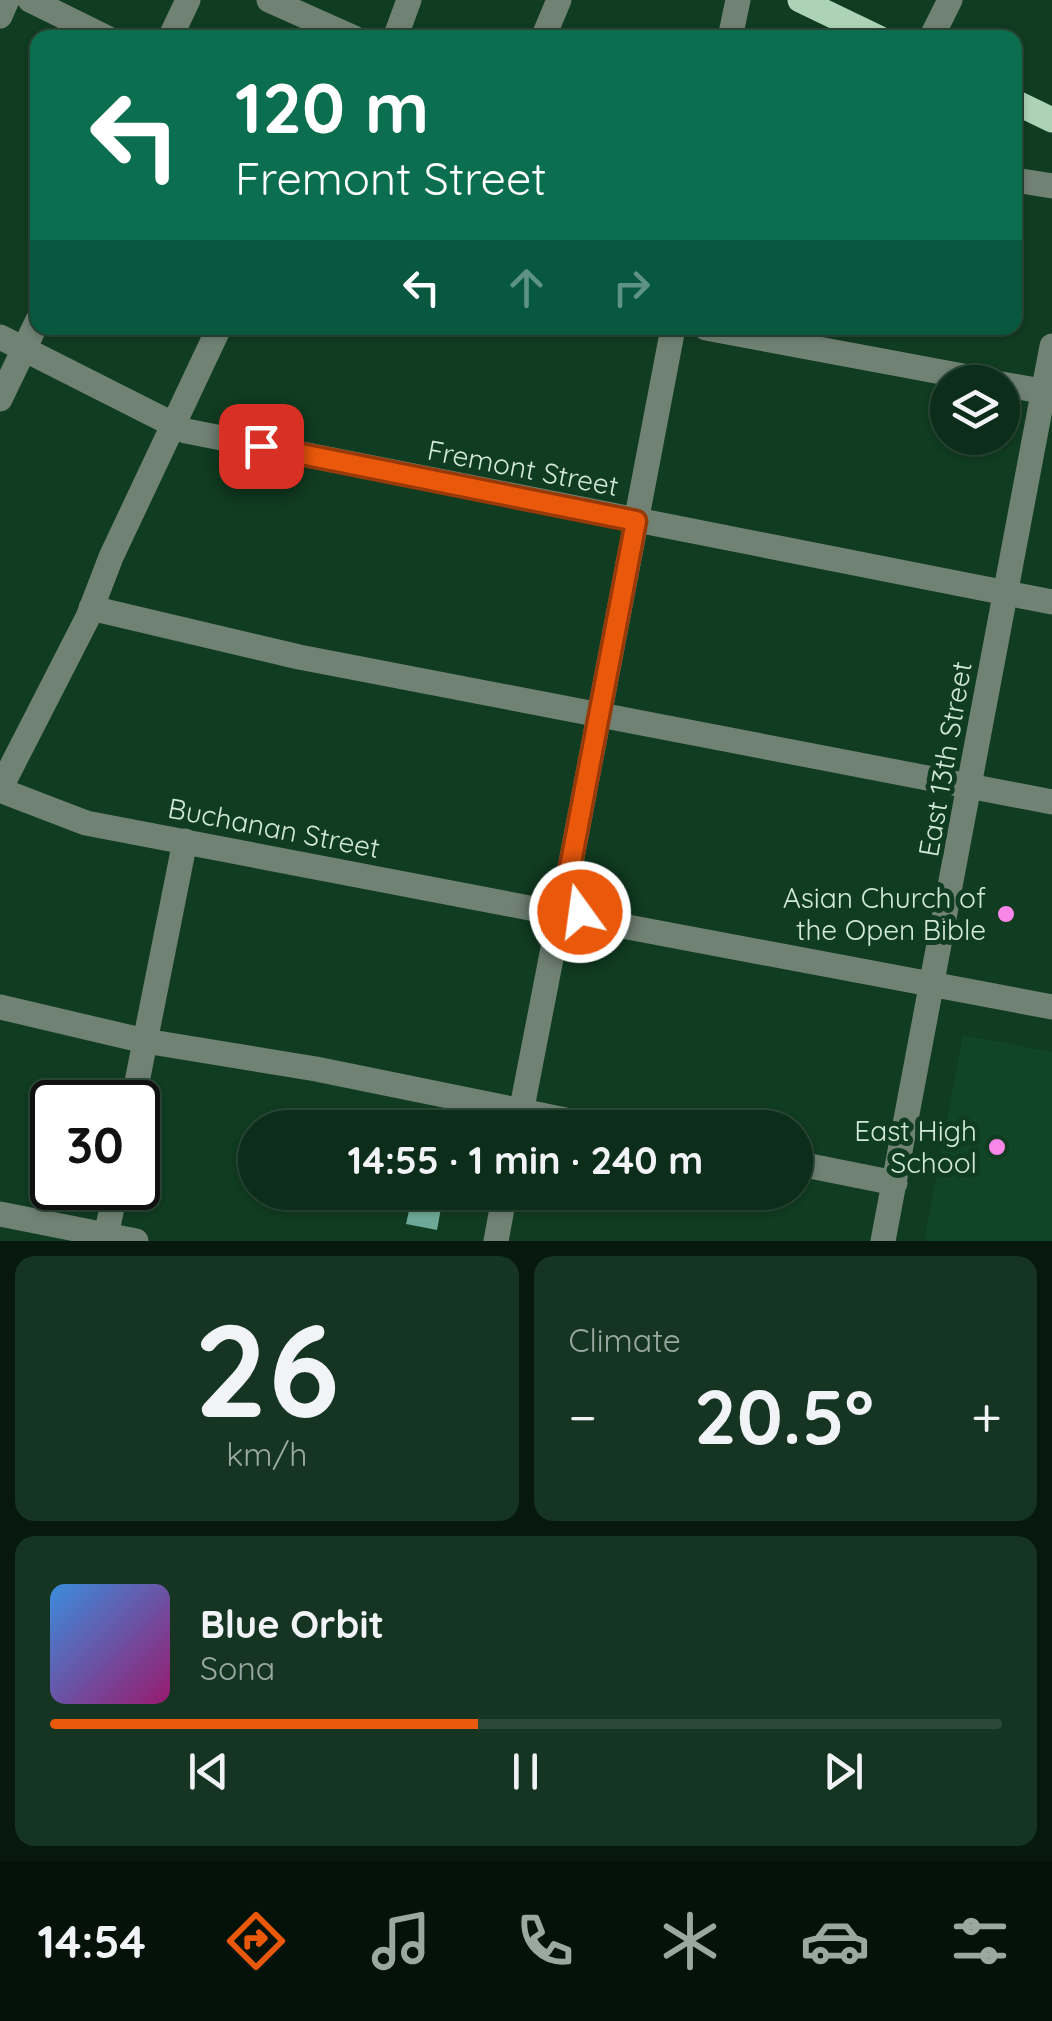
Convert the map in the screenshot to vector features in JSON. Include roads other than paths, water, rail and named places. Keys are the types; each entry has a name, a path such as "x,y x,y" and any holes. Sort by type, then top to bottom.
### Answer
{"main road":[{"path":"800,0 862,30"},
{"path":"1022,105 1052,120"}],"street":[{"path":"0,16 7,0"},
{"path":"30,0 91,30"},
{"path":"174,30 188,0"},
{"path":"268,0 336,30"},
{"path":"398,30 409,0"},
{"path":"547,30 560,0"},
{"path":"732,30 738,0"},
{"path":"936,30 950,0"},
{"path":"1022,181 1052,186"},
{"path":"0,400 31,335"},
{"path":"0,790 92,608 110,557 217,335"},
{"path":"565,894 672,335"},
{"path":"743,335 930,370"},
{"name":"Fremont Street","path":"0,338 174,426 1052,602"},
{"name":"East 13th Street","path":"883,1241 971,788 1004,592 1048,393 1052,346"},
{"path":"1020,388 1048,393"},
{"path":"92,608 210,639 1052,802"},
{"name":"Buchanan Street","path":"0,790 86,823 540,910"},
{"path":"137,1080 185,841"},
{"path":"565,894 576,900 580,918 573,929 556,933 542,923 540,910 547,898 565,894"},
{"path":"580,918 1052,1008"},
{"path":"522,1110 556,933"},
{"path":"0,1007 145,1041 316,1069 480,1110"},
{"path":"813,1167 895,1183"},
{"path":"106,1238 112,1210"},
{"path":"496,1241 502,1210"},
{"path":"0,1214 136,1241"}],"place":[{"name":"Asian Church of the Open Bible","path":"1006,914"},
{"name":"East High School","path":"997,1147"}]}
